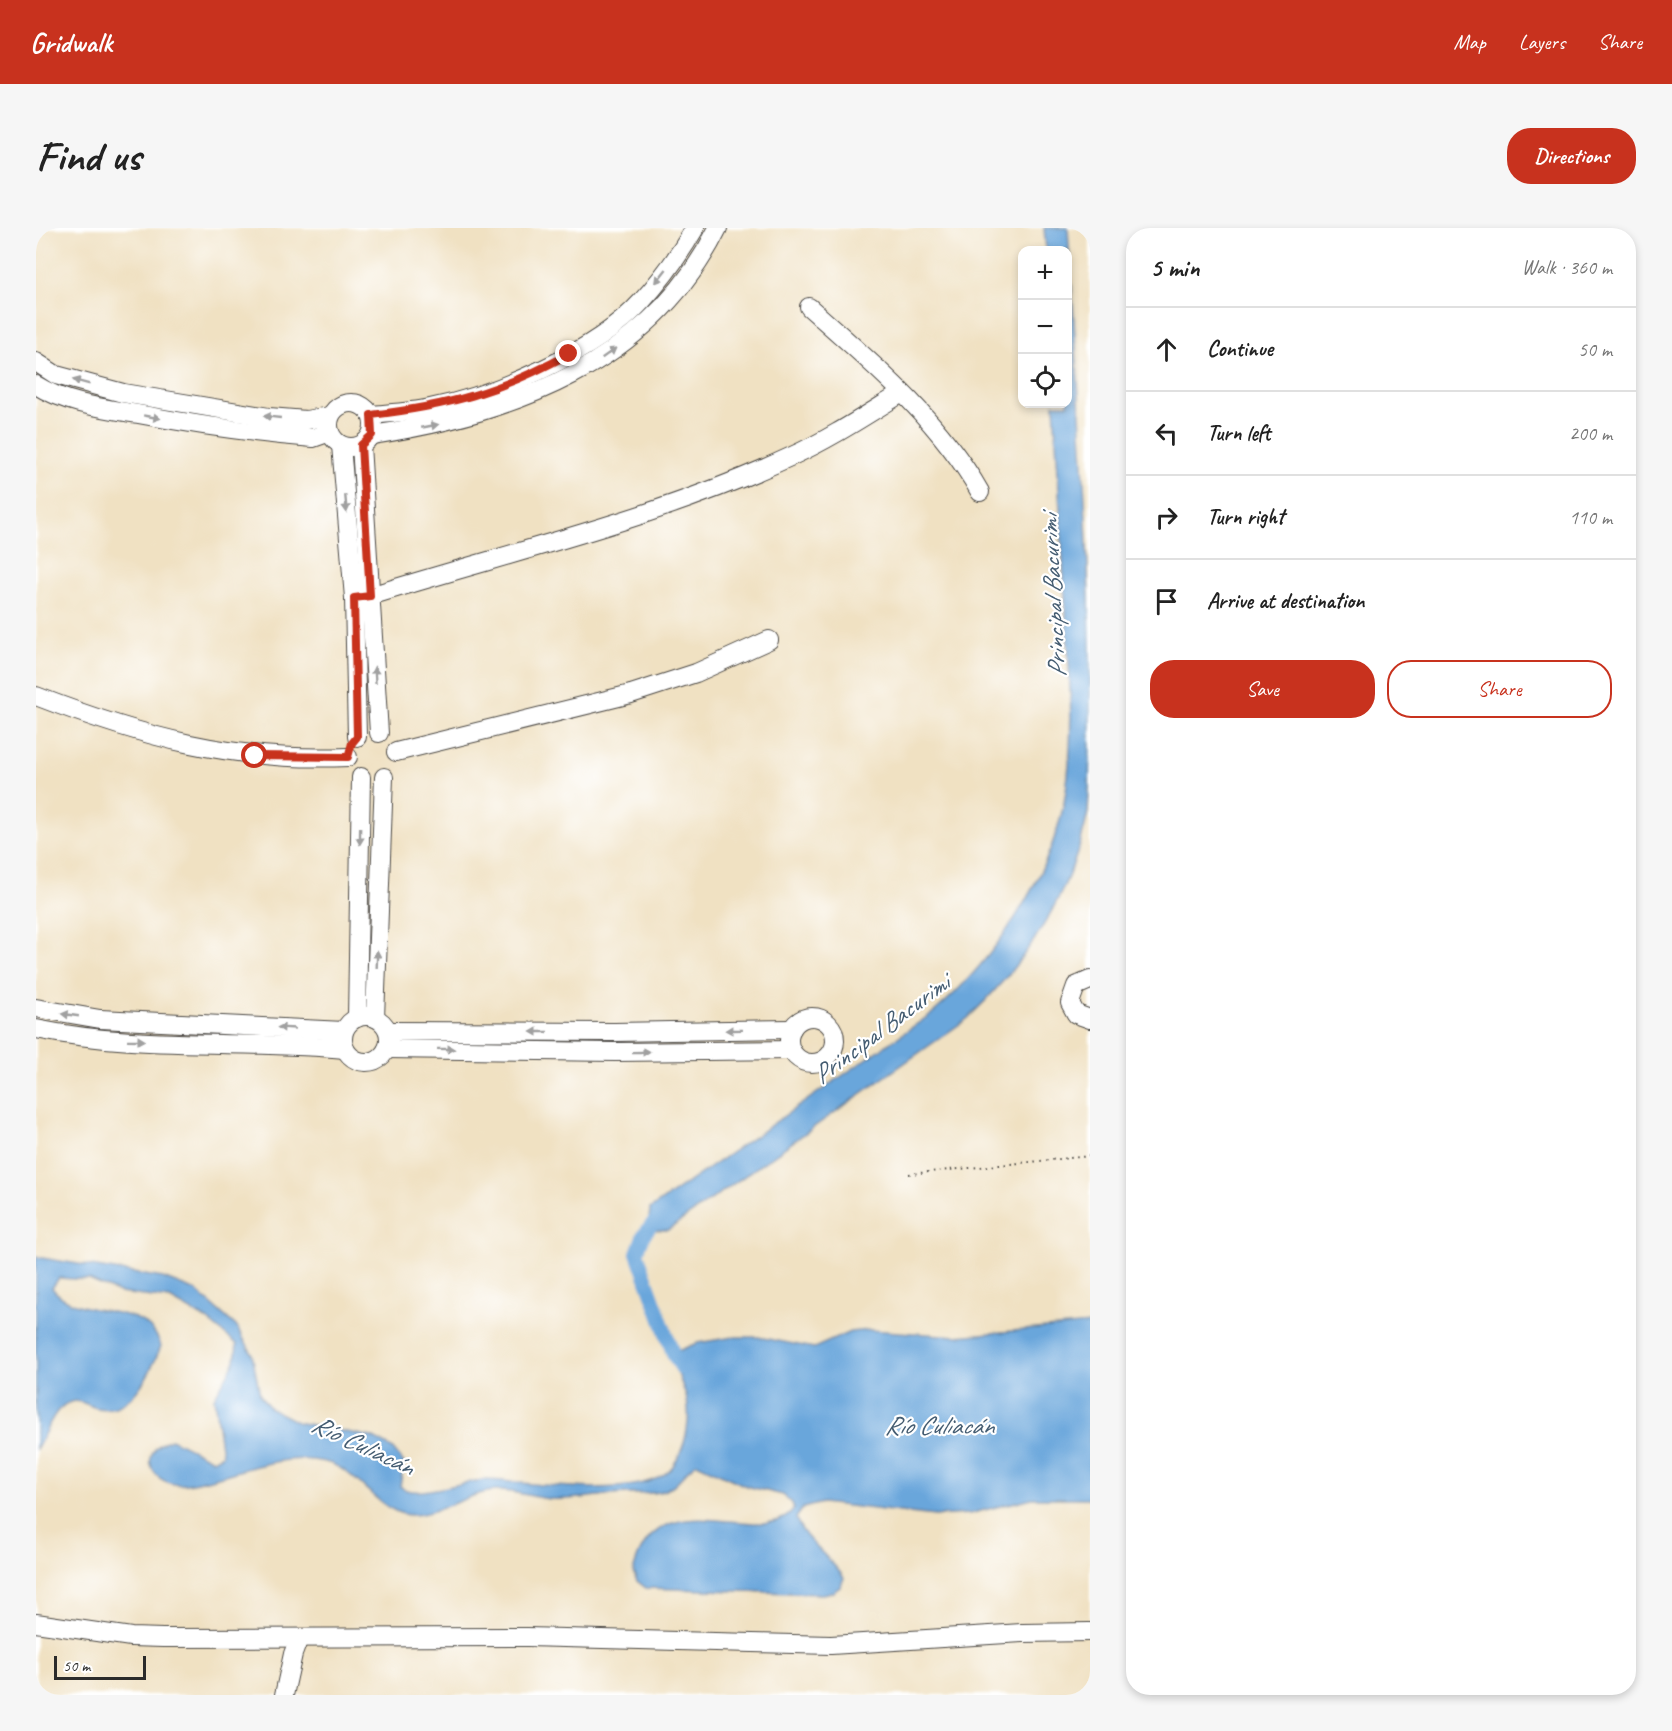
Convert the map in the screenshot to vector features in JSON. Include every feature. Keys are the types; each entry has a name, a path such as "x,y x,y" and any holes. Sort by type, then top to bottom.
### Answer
{"street":[{"path":"371,415 430,408 495,388 533,374 587,344 640,303 695,228"},
{"path":"36,362 56,375 123,393 269,417 306,420 334,431 348,447 366,440 440,424 514,402 593,364 632,336 655,315 680,285 718,228"},
{"path":"809,307 902,393 954,449 980,492"},
{"path":"619,321 632,336"},
{"path":"56,375 43,390 86,405 200,425 313,438 334,431"},
{"path":"362,597 574,537 709,490 792,456 902,393"},
{"path":"371,415 361,405 353,403 340,406 334,431 362,597 379,733"},
{"path":"357,737 366,440 371,415"},
{"path":"396,752 631,694 696,673 769,640"},
{"path":"36,696 182,744 224,752 282,758 348,757"},
{"path":"364,733 379,733 392,742 396,752 395,764 384,777 377,779 361,777 354,772 348,757 352,743 364,733"},
{"path":"361,777 366,1032"},
{"path":"366,1032 384,777"},
{"path":"1090,981 1076,986 1070,996 1076,1014 1090,1019"},
{"path":"36,1008 100,1019 366,1032 615,1052 791,1050"},
{"path":"806,1018 821,1019 833,1030 835,1045 827,1059 812,1064 798,1059 791,1050 789,1040 792,1029 806,1018"},
{"path":"99,1039 100,1019"},
{"path":"36,1029 99,1039 298,1044 366,1032 792,1029"},
{"path":"614,1032 615,1052"},
{"path":"36,1623 131,1637 526,1637 868,1645 1022,1633 1090,1632"},
{"path":"284,1695 299,1638"}],"path":[{"path":"909,1174 1090,1156"}],"water":[{"path":"1044,228 1068,228 1069,246 1046,246"},
{"path":"1072,292 1088,564 1090,763 1088,812 1071,871 1044,925 1027,950 1009,974 967,1019 668,1230 648,1230 650,1209 934,1012 956,992 997,944 1015,918 1045,861 1064,803 1071,734 1054,408 1072,408"},
{"name":"Río Culiacán","path":"36,1257 163,1278 196,1291 236,1326 252,1353 260,1395 270,1408 297,1422 372,1437 392,1448 404,1463 400,1486 416,1491 488,1480 586,1488 614,1487 639,1484 659,1477 673,1466 678,1458 687,1432 688,1405 674,1356 680,1350 697,1343 734,1337 758,1337 814,1348 850,1332 869,1330 957,1336 1090,1324 1090,1498 1032,1498 969,1514 935,1516 822,1503 803,1508 796,1518 800,1526 844,1578 840,1587 833,1592 822,1594 646,1588 637,1581 633,1572 645,1543 664,1526 687,1520 760,1523 780,1520 794,1509 792,1503 783,1495 746,1486 697,1463 671,1487 659,1492 557,1499 496,1491 472,1496 434,1511 411,1515 390,1508 336,1466 307,1459 272,1462 204,1481 175,1484 165,1481 152,1468 153,1452 171,1439 213,1460 222,1455 214,1398 235,1361 237,1344 207,1320 170,1299 119,1293 89,1280 59,1278 52,1288 64,1299 78,1305 127,1315 141,1321 153,1331 161,1346 146,1379 130,1398 120,1405 109,1408 97,1408 78,1401 65,1405 55,1415 36,1449"}],"waterway":[{"name":"Principal Bacurimi","path":"659,1216 644,1234 637,1253 674,1356 683,1370"}],"route":[{"path":"255,756 315,759 348,757 352,743 357,737 354,598 370,596 361,445 372,435 371,415 430,408 476,396 533,374 569,354"}]}
